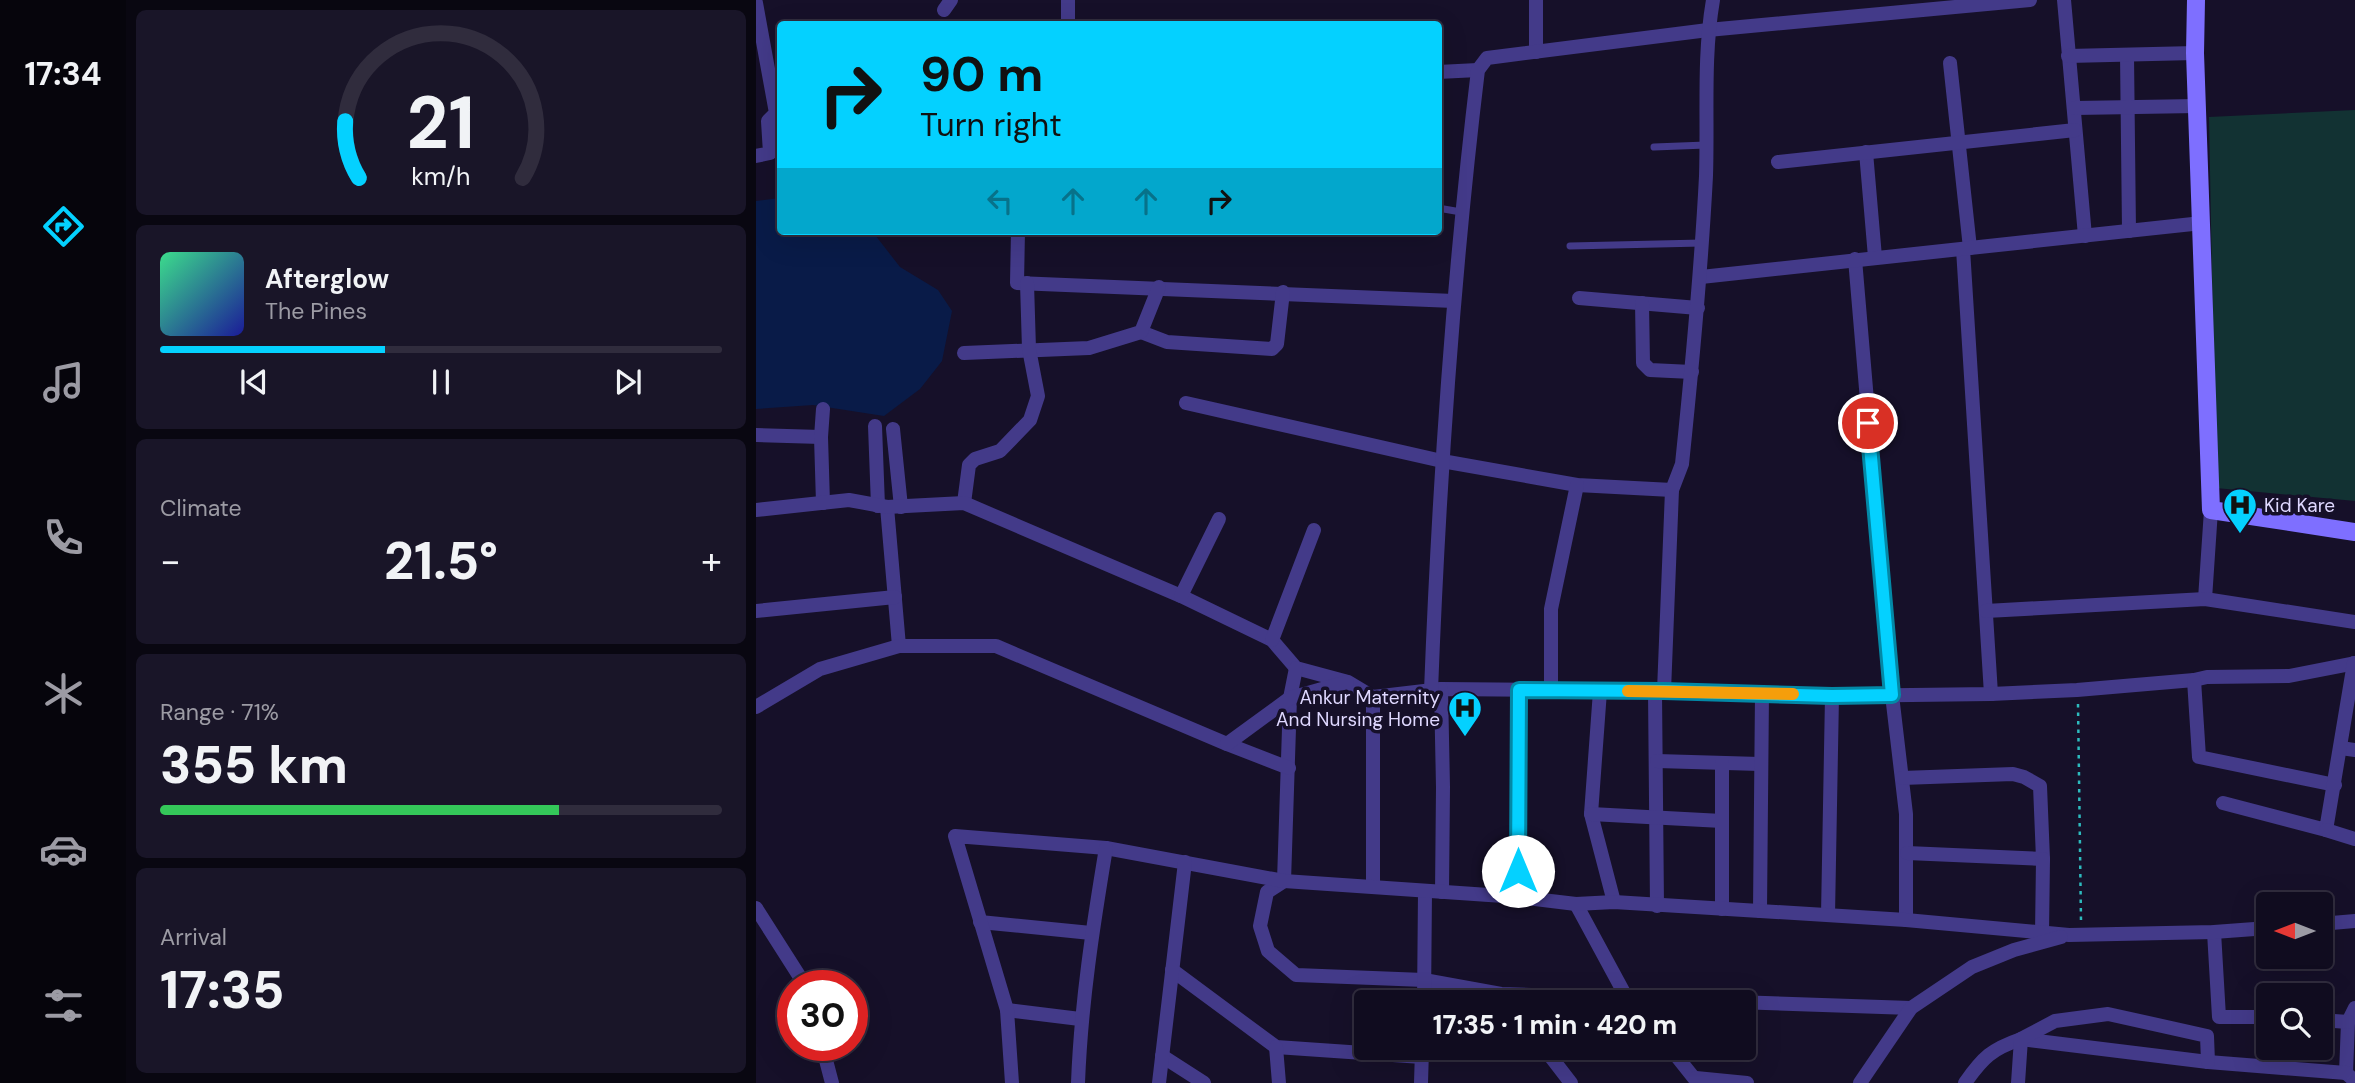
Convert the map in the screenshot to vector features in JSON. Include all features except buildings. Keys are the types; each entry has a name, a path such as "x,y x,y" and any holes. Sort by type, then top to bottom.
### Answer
{"street":[{"path":"1068,0 1068,21"},
{"path":"1536,0 1536,52"},
{"path":"1657,906 1657,761 1672,490 1682,464 1701,277 1707,145 1708,30 1713,0"},
{"path":"1442,892 1443,787 1436,690 1442,461 1461,212 1478,70 1487,58 1708,30 2030,0"},
{"path":"2064,0 2085,236"},
{"path":"2196,0 2195,53 2211,510 2205,599"},
{"path":"756,3 776,113 768,121 770,153 756,156"},
{"path":"2068,56 2195,53"},
{"path":"2127,55 2129,231"},
{"path":"1950,63 1967,249 1991,694"},
{"path":"1442,72 1478,70"},
{"path":"2075,108 2197,106"},
{"path":"1778,162 2075,130"},
{"path":"1866,152 1875,257"},
{"path":"1701,277 2202,223"},
{"path":"1018,235 1017,283 1454,301"},
{"path":"1855,259 1892,695 1902,778 1907,853 1906,920"},
{"path":"964,503 969,465 975,459 1000,451 1030,420 1038,396 1029,349 1027,283"},
{"path":"1140,332 1159,287"},
{"path":"964,353 1089,348 1140,332 1172,343 1272,349 1277,344 1283,292"},
{"path":"1579,298 1698,308"},
{"path":"1642,303 1643,363 1650,370 1692,372"},
{"path":"1186,403 1442,461 1577,485 1672,490"},
{"path":"823,410 823,503"},
{"path":"875,426 889,507 899,646"},
{"path":"889,507 893,429"},
{"path":"756,435 821,437"},
{"path":"1551,689 1551,609 1577,485"},
{"path":"756,510 849,500 889,507 964,503 1181,596 1272,640 1296,668 1348,682 1373,697 1436,690 1551,689 1832,696 1991,694 2077,690 2207,677 2289,676 2354,663 2348,749 2335,785 2326,830"},
{"path":"2211,510 2355,532"},
{"path":"1181,596 1219,519"},
{"path":"1272,640 1314,530"},
{"path":"756,611 895,597"},
{"path":"1986,611 2205,599 2355,621"},
{"path":"756,707 821,669 899,646 996,646 1289,768"},
{"path":"1284,881 1290,698 1296,668"},
{"path":"2194,680 2199,757 2335,785"},
{"path":"1227,744 1290,698 1348,682"},
{"path":"1518,897 1519,690"},
{"path":"1600,691 1591,814 1614,902"},
{"path":"1759,911 1762,693"},
{"path":"1828,915 1832,696"},
{"path":"1373,697 1373,886"},
{"path":"1657,761 1760,764"},
{"path":"1722,763 1722,909"},
{"path":"1902,778 2013,774 2040,786 2042,933"},
{"path":"2223,803 2355,839"},
{"path":"1591,814 1722,821"},
{"path":"1012,1083 1007,1010 955,836 1107,848 1284,881 1518,897 1576,904 1614,902 1828,915 2075,935 2256,929"},
{"path":"1078,1083 1080,1019 1091,933 1107,848"},
{"path":"1907,853 2043,859"},
{"path":"1159,1083 1185,862"},
{"path":"1284,881 1267,892 1260,926 1268,951 1296,975 1424,981 1467,990"},
{"path":"1424,990 1425,891"},
{"path":"1576,904 1622,990"},
{"path":"756,908 795,970"},
{"path":"2333,923 2355,921"},
{"path":"980,922 1091,933"},
{"path":"2214,932 2218,1017 2256,1017"},
{"path":"1860,1083 1911,1008 1972,967 2014,950 2075,935"},
{"path":"1172,970 1276,1047 1354,1050"},
{"path":"1756,1004 1911,1008"},
{"path":"2350,1077 2348,1023 2355,1009"},
{"path":"1007,1010 1080,1019"},
{"path":"1965,1083 1980,1061 1996,1048 2021,1039 2055,1021 2108,1014 2207,1036 2208,1062"},
{"path":"2333,1021 2348,1023"},
{"path":"2021,1039 2350,1077"},
{"path":"2018,1083 2021,1039"},
{"path":"1276,1047 1279,1083"},
{"path":"1162,1056 1204,1083"},
{"path":"1421,1083 1422,1060"},
{"path":"1553,1060 1571,1083"},
{"path":"1680,1060 1697,1081 1747,1083"},
{"path":"826,1061 832,1083"},
{"path":"2332,1083 2350,1077"}],"lane":[{"path":"1654,147 1707,145"},
{"path":"1442,209 1461,212"},
{"path":"1570,246 1703,243"}],"path":[{"path":"2075,935 2078,703"}],"green space":[{"path":"2355,110 2355,501 2216,488 2209,117"}],"water":[{"path":"777,198 777,235 875,235 900,267 938,290 952,311 942,361 920,389 884,416 813,405 756,409 756,201"}],"slow traffic":[{"path":"1628,691 1793,694"}],"place":[{"name":"Kid Kare","path":"2240,535"},
{"name":"Ankur Maternity And Nursing Home","path":"1465,738"}],"route":[{"path":"1518,871 1519,690 1892,695 1868,423"}]}
